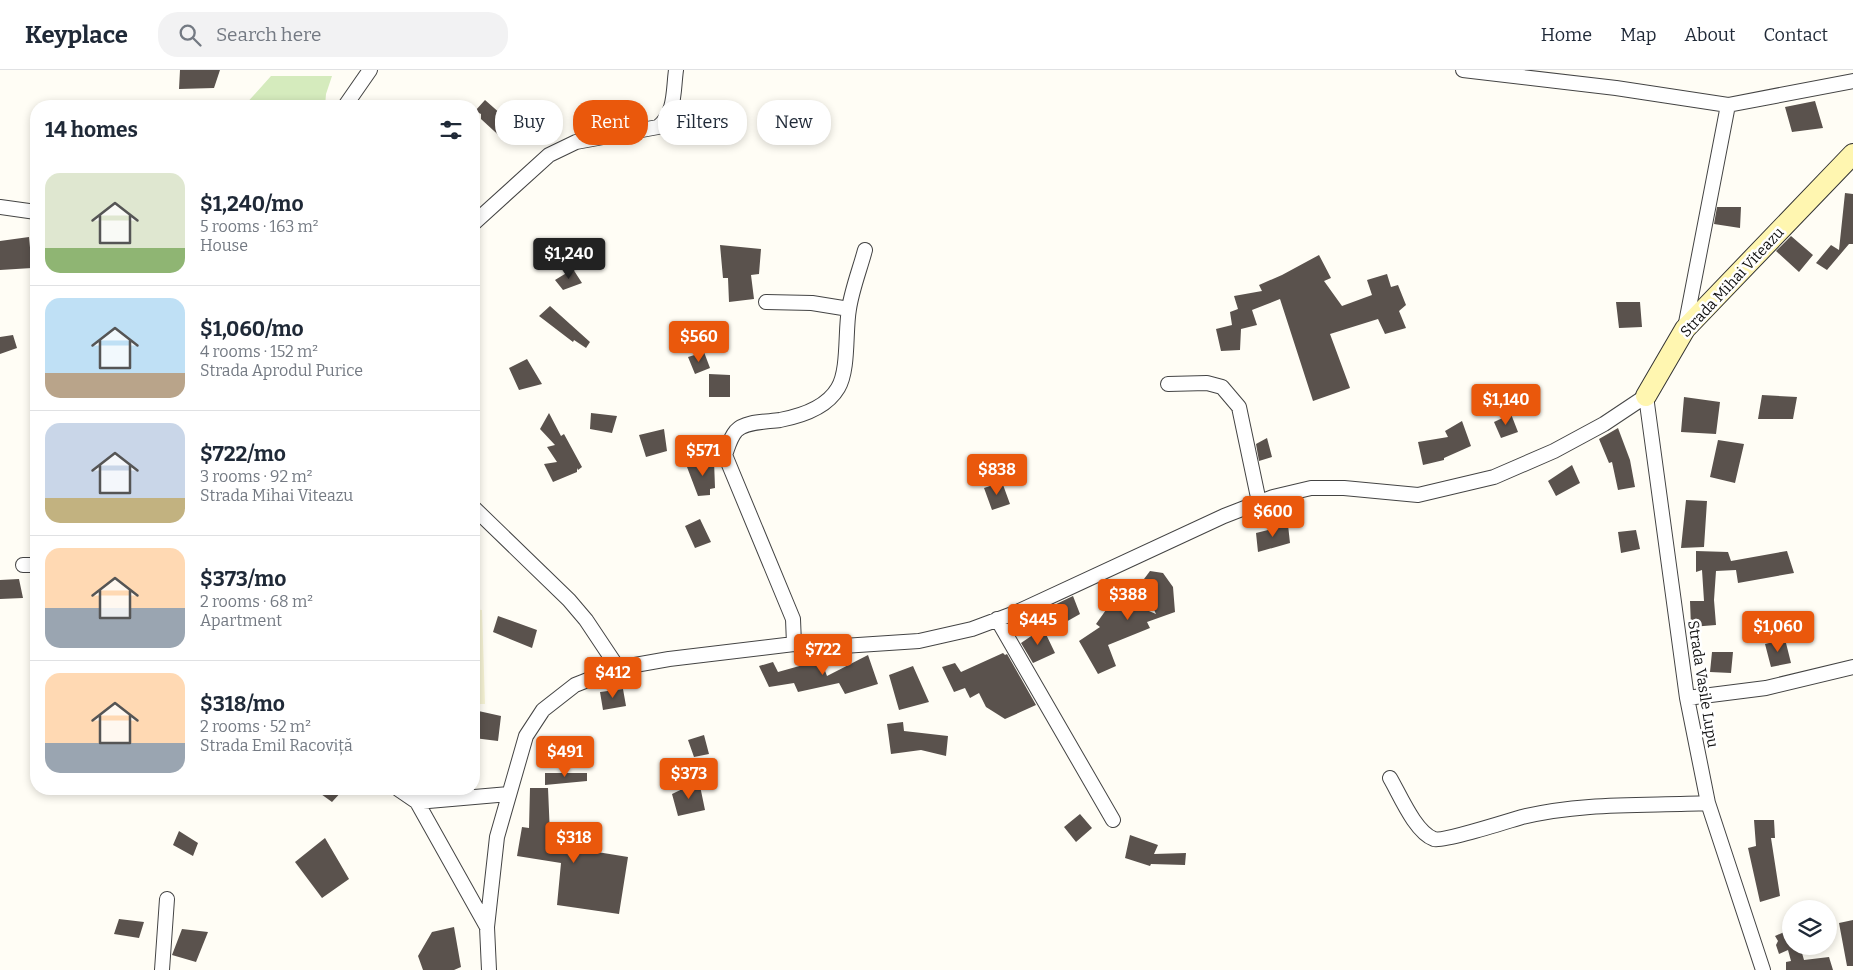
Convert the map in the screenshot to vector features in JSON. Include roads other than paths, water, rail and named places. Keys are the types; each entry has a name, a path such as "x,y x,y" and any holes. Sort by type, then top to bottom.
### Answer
{"street":[{"path":"349,100 370,70"},
{"path":"480,218 549,155 576,142 658,126 666,120 672,108 676,70"},
{"path":"1463,70 1616,88 1728,105 1853,81"},
{"path":"1685,329 1728,105"},
{"name":"Strada Mihai Viteazu","path":"487,927 497,837 526,736 543,710 575,685 618,668 668,659 794,644 843,646 919,641 972,629 997,619 1224,516 1273,497 1311,488 1344,488 1418,495 1494,477 1554,451 1604,424 1646,396 1685,329 1853,154"},
{"path":"0,207 30,211"},
{"path":"794,644 793,619 725,455 728,444 737,430 753,424 782,420 806,412 826,402 839,387 844,366 849,309 865,250"},
{"path":"766,302 812,303 849,309"},
{"path":"1168,384 1208,383 1222,387 1239,407 1259,502"},
{"name":"Strada Vasile Lupu","path":"1646,396 1687,698 1708,803 1763,970"},
{"path":"480,514 569,600 586,620 618,668"},
{"path":"997,619 1113,820"},
{"path":"1687,698 1766,688 1853,667"},
{"path":"1390,778 1413,819 1424,832 1435,839 1452,838 1531,815 1586,806 1708,803"},
{"path":"417,802 509,794"},
{"path":"407,795 417,802 487,927 489,969"},
{"path":"162,970 168,899"}]}
